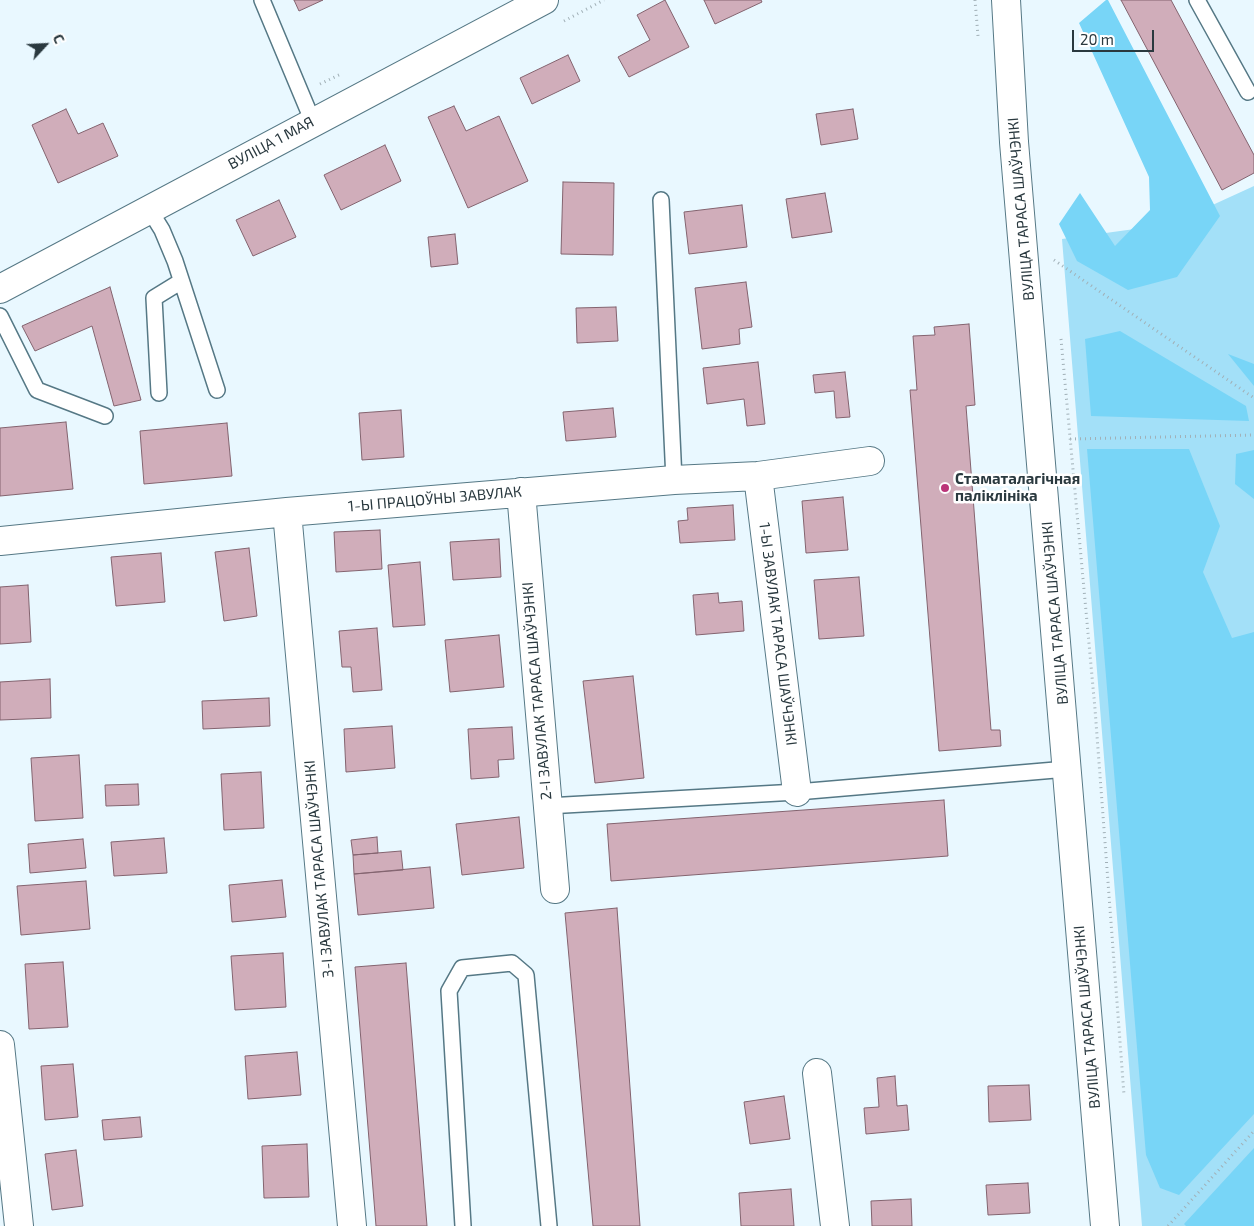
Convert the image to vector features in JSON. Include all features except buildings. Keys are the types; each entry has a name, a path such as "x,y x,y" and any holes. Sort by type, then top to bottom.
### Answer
{"street":[{"name":"ВУЛІЦА 1 МАЯ","path":"0,289 149,208 544,0"},
{"name":"ВУЛІЦА ТАРАСА ШАЎЧЭНКІ","path":"1006,0 1014,142 1104,1226"},
{"name":"1-Ы ПРАЦОЎНЫ ЗАВУЛАК","path":"0,541 287,512 674,480 758,476 870,461"},
{"name":"1-Ы ЗАВУЛАК ТАРАСА ШАЎЧЭНКІ","path":"758,476 797,792"},
{"name":"2-І ЗАВУЛАК ТАРАСА ШАЎЧЭНКІ","path":"521,492 555,889"},
{"name":"3-І ЗАВУЛАК ТАРАСА ШАЎЧЭНКІ","path":"287,512 352,1226"},
{"path":"0,1046 19,1226"},
{"path":"817,1073 835,1226"}],"lane":[{"path":"262,0 313,122"},
{"path":"1197,0 1248,92"},
{"path":"661,200 674,480"},
{"path":"149,208 162,230 175,261 180,282 217,390"},
{"path":"159,393 154,298 180,282"},
{"path":"0,316 37,390 105,416"},
{"path":"547,806 797,792 1067,769"},
{"path":"463,1226 449,991 462,968 512,963 526,975 550,1226"}],"path":[{"path":"1055,270 1054,260 1254,398"},
{"path":"1060,330 1095,709 1124,1097"},
{"path":"1070,439 1254,434"},
{"path":"1168,1226 1254,1131"}],"shaded area":[{"path":"1108,0 1220,216 1177,277 1128,290 1077,261 1059,224 1080,193 1115,246 1150,210 1149,177 1079,23"},
{"path":"1254,186 1254,1226 1142,1226 1062,239 1171,224"},
{"path":"1120,331 1246,406 1249,421 1091,416 1085,339"},
{"path":"1228,354 1254,364 1254,386"},
{"path":"1087,449 1189,449 1220,526 1203,572 1232,638 1254,632 1254,1114 1179,1195 1160,1188 1146,1155"},
{"path":"1254,450 1254,499 1235,484 1236,454"},
{"path":"1254,1148 1254,1226 1186,1226 1184,1224"}],"place":[{"name":"Стаматалагічная паліклініка","path":"945,488"}]}
